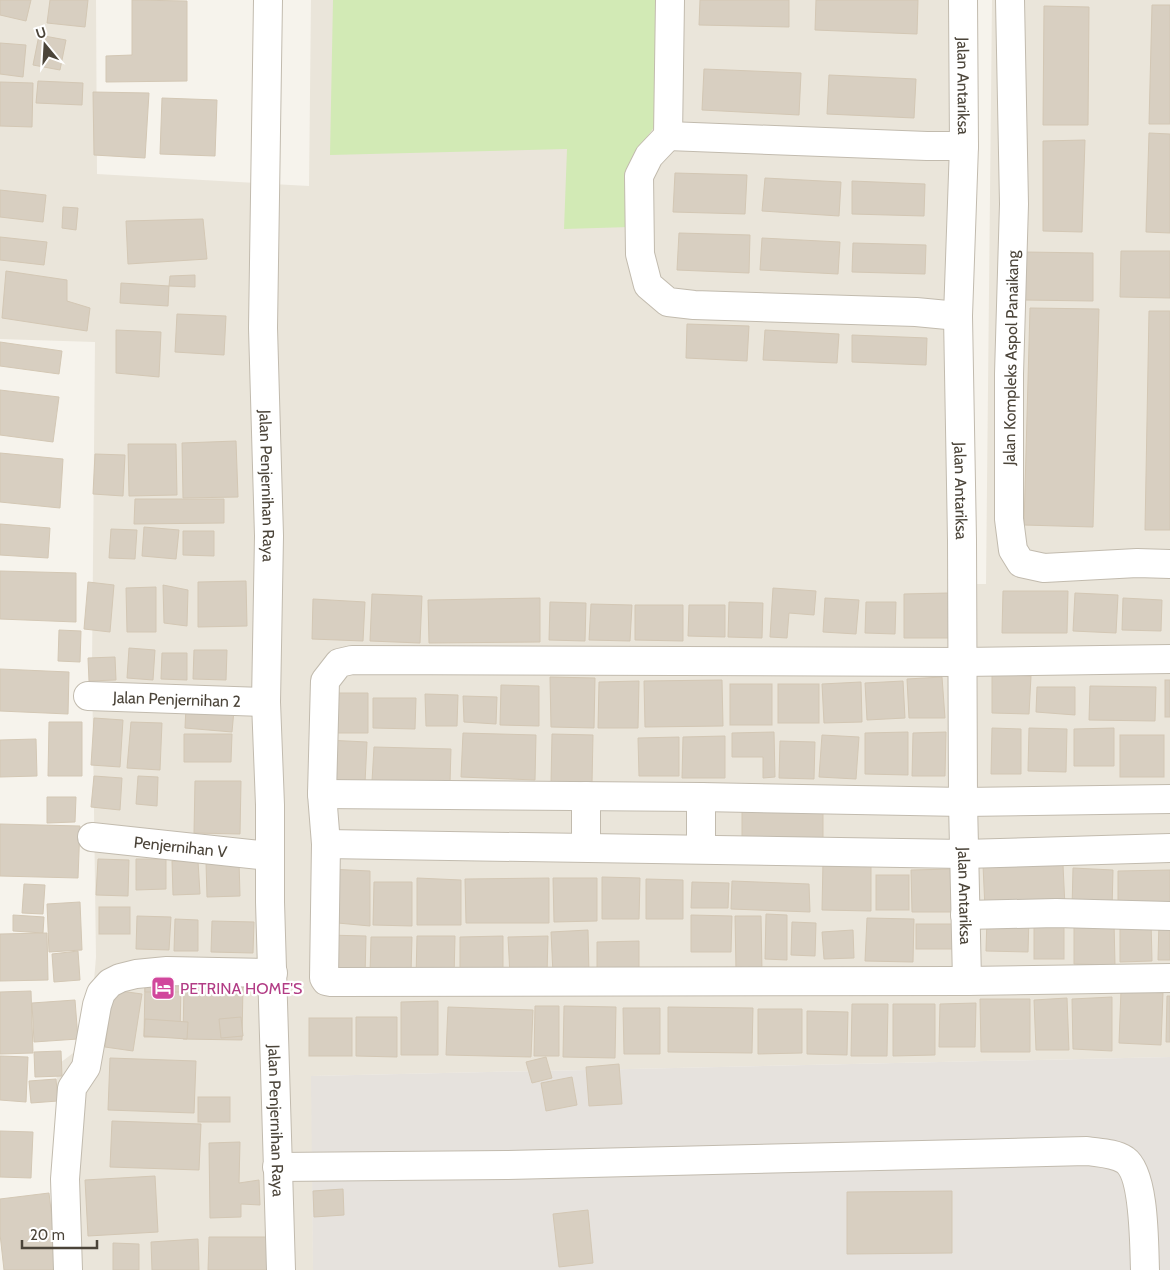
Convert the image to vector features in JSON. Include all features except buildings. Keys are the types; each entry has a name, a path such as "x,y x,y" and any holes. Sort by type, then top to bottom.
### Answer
{"street":[{"name":"Jalan Penjernihan Raya","path":"268,0 263,328 269,536 266,702 281,1270"},
{"path":"670,0 668,136 649,156 639,176 640,254 648,285 668,302 694,305 916,312 958,316"},
{"name":"Jalan Antariksa","path":"963,0 964,146 958,316 962,540 963,802 967,981"},
{"name":"Jalan Kompleks Aspol Panaikang","path":"1010,0 1014,204 1009,366 1009,519 1013,550 1021,563 1044,568 1137,563 1170,564"},
{"path":"668,136 964,146"},
{"path":"1170,659 962,662 352,660 339,663 325,681 322,794 326,844 324,978 331,982 967,981 1170,978"},
{"name":"Jalan Penjernihan 2","path":"88,696 266,702"},
{"path":"322,794 701,797 963,802 1170,799"},
{"path":"586,796 586,847"},
{"path":"701,797 701,849"},
{"name":"Penjernihan V","path":"92,837 269,856"},
{"path":"326,844 964,854 1170,848"},
{"path":"966,915 1056,913 1170,916"},
{"path":"68,1270 65,1179 72,1088 86,1067 96,1005 101,993 110,983 136,974 167,971 272,973"},
{"path":"277,1167 515,1164 1087,1151 1111,1154 1126,1161 1134,1171 1140,1194 1146,1270"}],"shaded area":[{"path":"0,0 96,0 97,174 309,186 311,0 953,0 970,584 986,584 992,0 1170,0 1170,1057 312,1076 313,1270 65,1270 56,1066 89,1041 96,957 92,666 95,342 0,339"},
{"path":"1170,1057 1170,1270 313,1270 311,1076"}],"green space":[{"path":"333,0 662,0 658,122 635,153 630,227 564,229 567,149 330,155"}],"place":[{"name":"PETRINA HOME'S","path":"163,988"}]}
